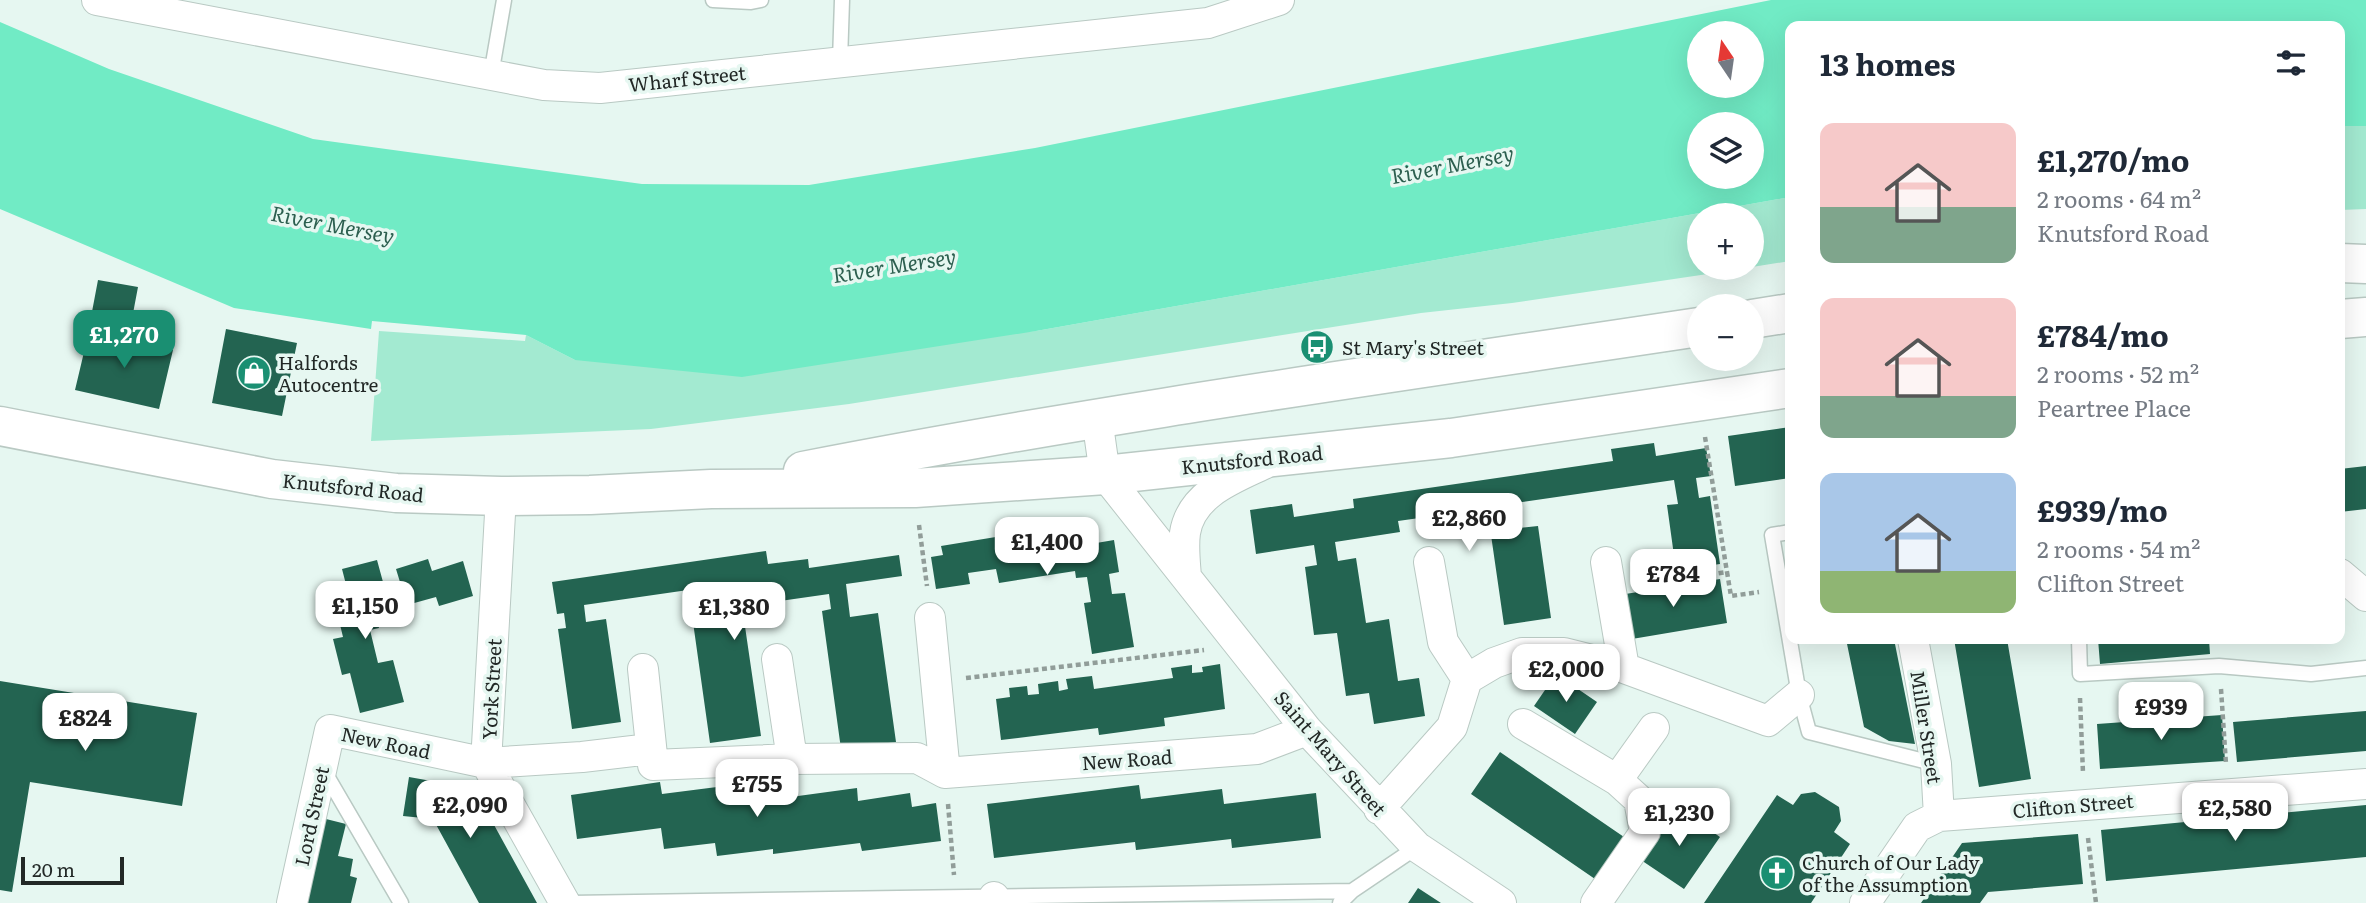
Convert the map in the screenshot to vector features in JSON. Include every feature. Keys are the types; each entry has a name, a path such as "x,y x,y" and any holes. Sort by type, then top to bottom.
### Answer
{"highway":[{"path":"2345,263 2366,264"},
{"path":"1764,316 1785,314"},
{"path":"2345,319 2366,317"},
{"name":"Knutsford Road","path":"711,489 925,447 1097,418 1687,329"},
{"name":"Knutsford Road","path":"0,426 272,479 397,493 590,495 711,489 915,488 1105,475 1451,438 1785,389"}],"street":[{"name":"Wharf Street","path":"97,0 544,85 600,88 1208,23 1279,0"},
{"path":"1097,418 1105,475"},
{"path":"1186,577 1185,532 1195,506 1220,485 1280,456"},
{"name":"Saint Mary Street","path":"1105,475 1307,730 1379,809 1416,847 1500,903"},
{"name":"York Street","path":"501,496 486,763 565,903"},
{"path":"1429,562 1443,642 1467,680"},
{"path":"1606,562 1624,668"},
{"path":"2345,578 2366,596"},
{"path":"930,618 945,773"},
{"name":"Miller Street","path":"1914,644 1936,764 1939,816"},
{"path":"1379,809 1452,727 1467,680 1494,663 1522,653 1564,653 1624,668 1768,721 1799,695"},
{"path":"777,659 792,759"},
{"path":"643,669 653,765 792,759 917,758 945,773"},
{"path":"1522,724 1617,780 1639,800 1645,832 1596,903"},
{"path":"1617,780 1654,728"},
{"name":"New Road","path":"330,730 486,763 582,757 650,748"},
{"name":"Lord Street","path":"292,903 330,730"},
{"name":"New Road","path":"945,773 1256,749 1307,730"},
{"name":"Clifton Street","path":"1939,816 2366,784"},
{"path":"1864,903 1917,827 1939,816"}],"lane":[{"path":"491,75 504,0"},
{"path":"713,0 761,0"},
{"path":"840,61 842,0"},
{"path":"1785,533 1772,535 1785,612"},
{"path":"1790,644 1799,695 1809,732 1936,764"},
{"path":"2078,644 2080,674 2219,666 2311,674 2366,668"},
{"path":"321,767 401,903"},
{"path":"1340,903 1352,891 1416,847"},
{"path":"571,903 956,897 995,900 1108,899 1352,891"}],"path":[{"path":"1698,402 1731,596 1781,588"},
{"path":"915,488 930,618"},
{"path":"1611,591 1727,572"},
{"path":"937,682 1240,646"},
{"path":"2219,666 2228,793"},
{"path":"2080,674 2084,804 2096,903"},
{"path":"945,773 956,897"}],"shaded area":[{"path":"2345,126 2366,126 2366,209 2345,210"},
{"path":"1785,198 1785,262 1764,265 1764,203 1756,203"},
{"path":"1687,215 1687,277 1512,303 1421,313 849,404 651,429 371,441 379,331 525,341 526,335 575,360 1036,331"}],"water":[{"name":"River Mersey","path":"1771,0 2366,0 2366,126 2345,126 2345,21 1785,21 1785,198 1756,203 1687,203 1687,215 1036,331 742,377 575,360 526,335 372,321 371,329 234,308 0,209 0,22 109,69 313,139 642,184 809,185 1035,148"}],"building":[{"path":"98,280 138,287 131,324 91,317"},
{"name":"Halfords Autocentre","path":"226,329 297,343 282,416 212,403"},
{"path":"89,331 173,350 159,409 75,390"},
{"path":"1785,428 1785,479 1735,486 1728,436"},
{"path":"1654,443 1656,456 1706,448 1711,476 1696,478 1699,498 1710,496 1720,564 1676,570 1667,505 1678,504 1674,480 1515,503 1519,528 1538,526 1551,618 1504,625 1491,535 1502,533 1498,507 1398,521 1400,532 1335,542 1338,561 1356,558 1366,623 1389,619 1398,681 1419,678 1425,716 1374,724 1369,693 1346,696 1337,633 1314,635 1305,567 1317,565 1314,545 1256,554 1250,510 1292,504 1294,517 1354,508 1353,499 1613,461 1611,449"},
{"path":"2366,466 2366,509 2345,511 2345,468"},
{"path":"1014,534 1016,544 1065,536 1067,548 1114,540 1119,572 1109,574 1112,594 1125,593 1134,647 1092,654 1084,603 1091,602 1087,577 1076,578 1075,571 999,583 996,569 968,573 970,584 936,589 931,557 943,555 941,546"},
{"path":"766,551 768,564 808,559 809,568 899,555 902,576 846,584 850,617 878,613 896,742 841,749 822,611 831,609 829,594 773,602 771,586 725,592 725,585 717,586 720,609 742,606 761,736 710,743 692,615 699,614 695,589 584,605 586,622 606,619 621,722 572,729 558,629 566,628 564,613 557,614 552,582"},
{"path":"428,559 432,571 463,561 473,596 439,606 436,597 407,605 396,569"},
{"path":"377,560 386,593 371,597 379,628 370,630 378,663 393,660 404,702 360,713 350,673 342,675 333,639 343,637 335,604 350,600 342,569"},
{"path":"1720,579 1727,623 1626,640 1619,595"},
{"path":"1847,644 1895,644 1915,744 1889,741 1864,727"},
{"path":"1955,644 2008,644 2031,779 1979,787"},
{"path":"2098,644 2209,644 2210,654 2100,664"},
{"path":"1220,664 1225,709 1164,718 1165,726 1099,735 1098,728 1001,740 996,699 1010,697 1009,688 1027,686 1028,695 1039,694 1038,684 1058,681 1059,691 1068,689 1066,679 1092,676 1094,689 1173,678 1171,668 1192,665 1192,673 1203,672 1202,667"},
{"path":"1556,674 1597,702 1575,734 1534,706"},
{"path":"0,681 197,713 182,806 30,782 12,892 0,890"},
{"path":"2366,711 2366,751 2237,762 2233,722"},
{"path":"2222,715 2225,761 2100,769 2097,724"},
{"path":"1500,752 1624,837 1595,879 1471,794"},
{"path":"409,777 465,787 482,803 537,903 479,903 433,819 403,816"},
{"path":"660,782 662,794 717,787 718,796 775,788 776,799 857,788 858,801 910,793 912,807 936,803 941,841 862,851 860,843 773,854 773,849 717,856 715,843 664,849 661,828 577,839 571,795"},
{"path":"1139,785 1141,799 1222,789 1224,804 1316,793 1321,838 1232,848 1231,839 1136,850 1135,842 994,858 987,804"},
{"name":"Church of Our Lady of the Assumption","path":"1815,792 1839,807 1841,821 1834,832 1850,844 1811,903 1704,903 1777,795 1793,805 1801,794"},
{"path":"2366,805 2366,857 2106,881 2101,830"},
{"path":"1675,806 1720,837 1684,889 1638,858"},
{"path":"322,818 346,824 338,856 353,859 350,876 357,878 351,903 303,903"},
{"path":"2078,834 2083,884 1988,892 1980,903 1921,903 1962,843"},
{"path":"1418,888 1441,903 1408,903"}],"place":[{"name":"St Mary's Street","path":"1317,347"},
{"name":"Halfords Autocentre","path":"254,373"},
{"name":"Church of Our Lady of the Assumption","path":"1777,873"}]}
